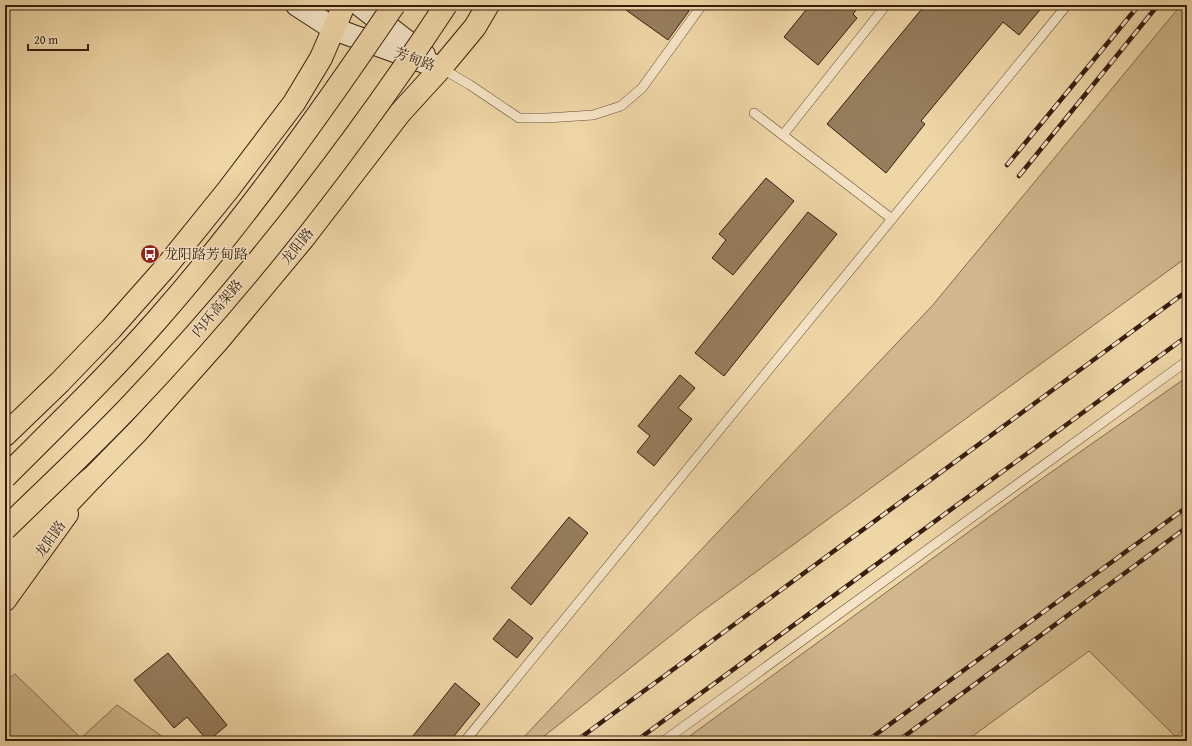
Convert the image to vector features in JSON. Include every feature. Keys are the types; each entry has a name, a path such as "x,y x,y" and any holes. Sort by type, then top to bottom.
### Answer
{"main road":[{"name":"芳甸路","path":"297,5 334,29 441,68"},
{"path":"5,435 111,329 165,268 218,202 294,103 321,58 344,5"},
{"name":"芳甸路","path":"360,5 441,68"},
{"path":"5,477 102,380 162,313 275,174 343,80 394,5"},
{"name":"内环高架路","path":"5,529 130,406 250,270 307,198 379,101 446,5"},
{"name":"龙阳路","path":"5,546 93,477 137,432 218,341 303,239 400,113 441,68 475,27 488,5"},
{"path":"5,570 93,477"},
{"name":"龙阳路","path":"5,600 93,477"}],"lane":[{"path":"441,68 470,85 519,118 593,115 621,106 642,88 702,5"},
{"path":"783,135 886,5"},
{"path":"465,741 1066,5"},
{"path":"754,113 892,219"},
{"path":"664,741 1187,361"}],"shaded area":[{"path":"1181,5 1187,5 1187,257 697,615 538,741 520,741 932,306"},
{"path":"1187,377 1187,725 1176,737 1089,651 966,741 683,741 1030,487"},
{"path":"15,674 81,738 117,705 169,741 5,741 5,681"}],"building":[{"path":"619,5 680,5 689,11 668,40"},
{"path":"810,5 860,5 853,14 857,18 818,65 784,37"},
{"path":"925,5 1044,5 1019,35 1003,22 921,121 925,124 886,173 827,124"},
{"path":"766,178 794,201 733,275 712,258 726,240 719,234"},
{"path":"808,212 837,234 724,376 695,353"},
{"path":"680,375 695,388 678,408 692,419 654,466 637,452 650,436 638,426"},
{"path":"569,517 588,533 531,605 511,588"},
{"path":"509,619 533,638 517,658 493,639"},
{"path":"168,653 227,725 208,741 187,717 174,728 134,680"},
{"path":"455,683 480,704 450,741 409,741"}],"railway":[{"path":"1007,165 1139,5"},
{"path":"1019,176 1158,5"},
{"path":"576,741 1187,291"},
{"path":"636,741 1187,336"},
{"path":"867,741 1187,507"},
{"path":"898,741 1187,527"}],"place":[{"name":"龙阳路芳甸路","path":"150,254"}]}
